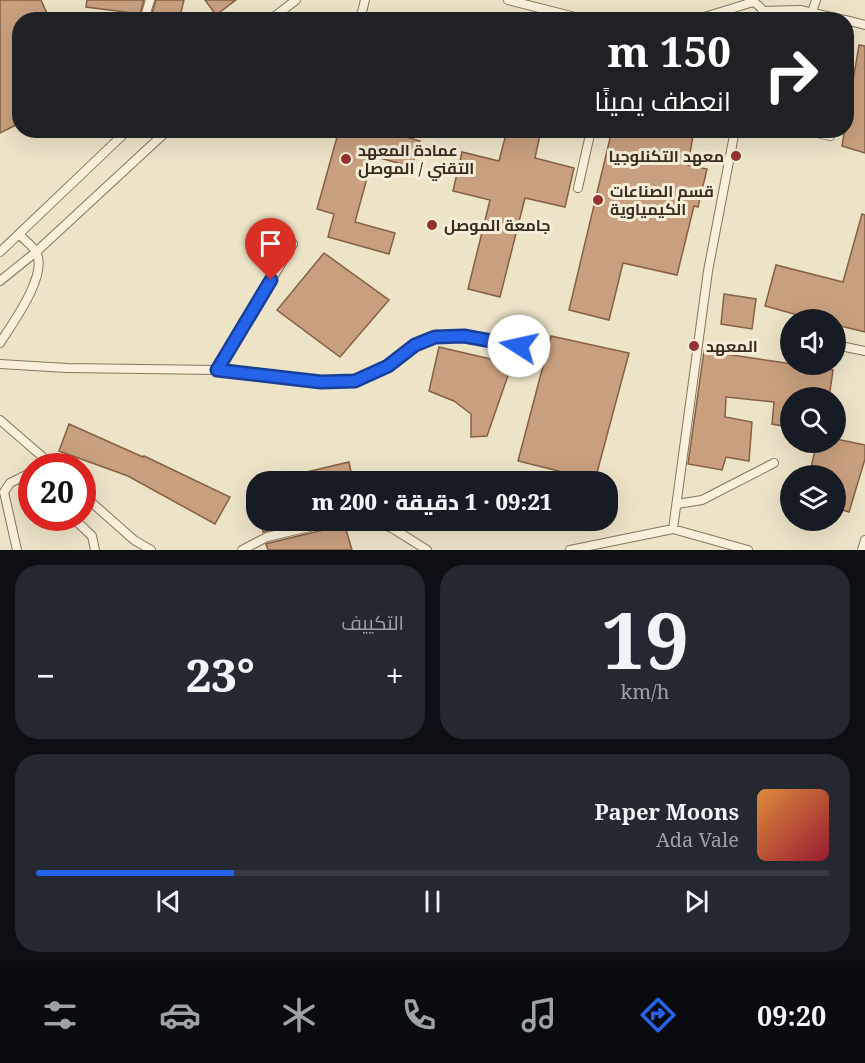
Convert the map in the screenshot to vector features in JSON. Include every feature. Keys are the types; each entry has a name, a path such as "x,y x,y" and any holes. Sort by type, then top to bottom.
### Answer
{"lane":[{"path":"280,12 296,0"},
{"path":"508,0 555,12"},
{"path":"776,12 788,9 812,12 816,0"},
{"path":"718,12 746,2 753,2 760,5 762,12"},
{"path":"0,252 120,138"},
{"path":"0,281 36,252 159,138"},
{"path":"578,188 589,138"},
{"path":"673,529 708,271 733,138"},
{"path":"0,343 32,288 38,273 39,262 36,252 19,234"},
{"path":"217,370 293,244"},
{"path":"0,364 67,368 217,370 321,382 355,381 388,366 415,345 435,337 464,336 537,350"},
{"path":"846,347 865,351"},
{"path":"0,420 35,453"},
{"path":"676,504 702,500 774,463"},
{"path":"17,550 4,492 10,483 18,480"},
{"path":"96,506 134,540 152,550"},
{"path":"576,549 673,529 722,547 745,550"},
{"path":"87,531 92,536 94,550"},
{"path":"242,550 267,537 292,531"},
{"path":"397,531 427,550"},
{"path":"862,550 865,540"}],"building":[{"path":"0,0 41,0 46,12 12,12 12,127 0,133"},
{"path":"87,0 144,0 141,12 86,7"},
{"path":"156,0 184,0 181,12 152,12"},
{"path":"205,0 236,0 220,12 214,12"},
{"path":"859,45 865,46 865,153 842,146 843,138 854,138 854,75"},
{"path":"337,138 410,138 420,141 412,167 373,156 355,222 395,233 389,254 328,237 334,214 317,209"},
{"path":"505,138 539,138 535,158 574,168 565,207 525,198 500,297 468,289 490,200 453,191 462,152 499,161"},
{"path":"610,138 693,138 688,165 707,169 698,207 694,206 677,275 623,263 609,320 569,310"},
{"path":"862,214 865,215 865,332 846,327 846,309 780,310 765,306 776,265 843,282"},
{"path":"324,253 389,300 340,357 277,310"},
{"path":"724,294 756,299 752,329 721,324"},
{"path":"551,336 629,353 597,471 559,471 518,461"},
{"path":"439,347 512,364 487,436 471,437 471,414 454,401 429,391"},
{"path":"704,351 780,362 780,375 832,375 831,387 780,387 780,425 772,424 774,402 726,397 725,417 752,422 749,461 726,457 722,470 688,464"},
{"path":"69,424 144,456 230,497 215,524 128,476 96,464 96,453 59,451"},
{"path":"846,441 865,445 865,459 849,512 846,511 846,465 812,465 814,453 846,453"},
{"path":"349,462 351,471 311,471"},
{"path":"319,531 346,531 352,550 268,550 266,544"}],"place":[{"name":"معهد التكنلوجيا","path":"736,156"},
{"name":"عمادة المعهد التقني / الموصل","path":"346,159"},
{"name":"قسم الصناعات الكيمياوية","path":"598,200"},
{"name":"جامعة الموصل","path":"432,225"},
{"name":"المعهد","path":"694,346"}],"route":[{"path":"271,280 217,370 321,382 355,381 388,366 415,345 435,337 464,336 519,346"}]}
